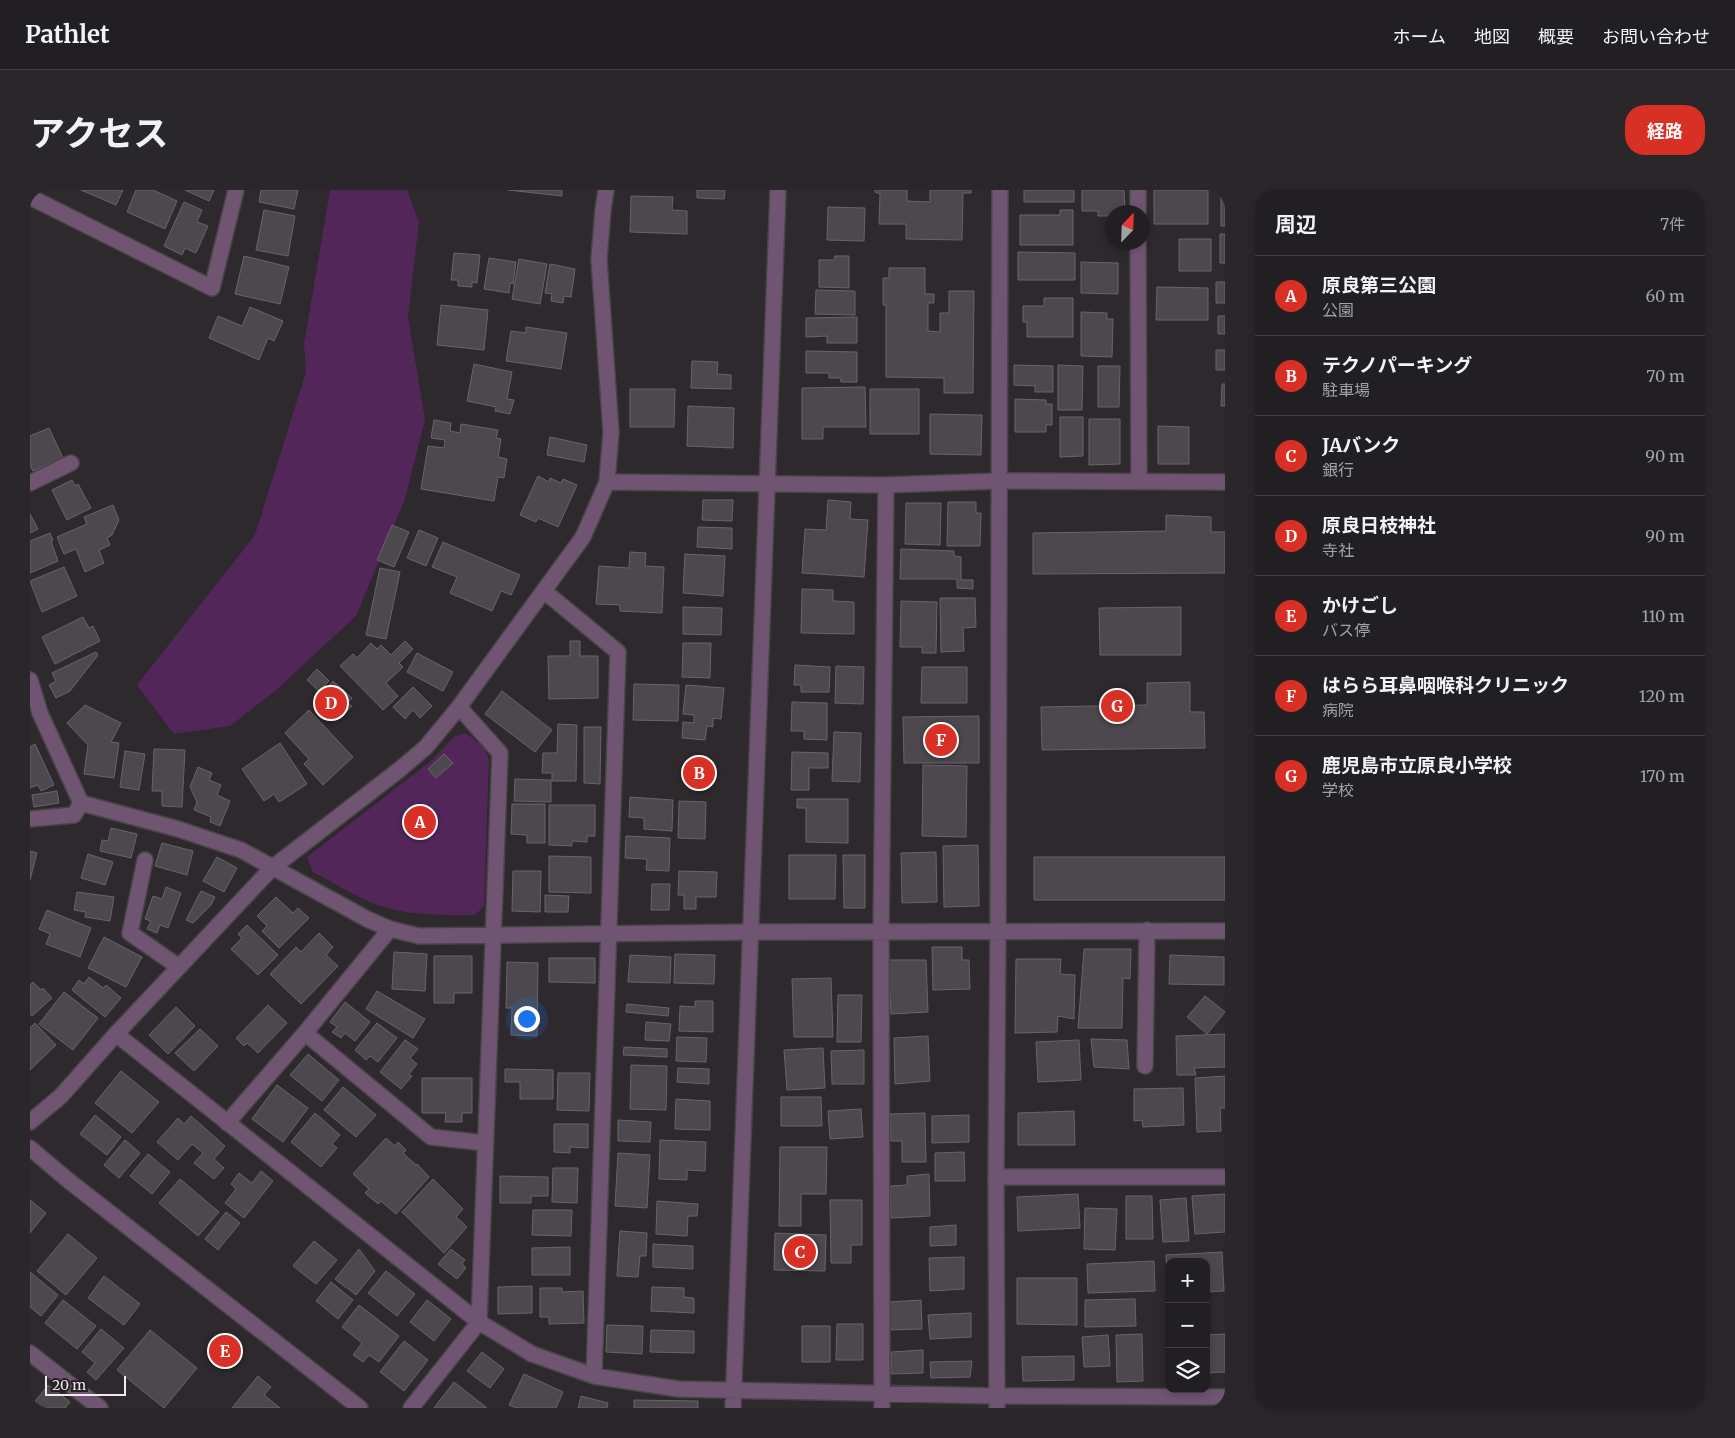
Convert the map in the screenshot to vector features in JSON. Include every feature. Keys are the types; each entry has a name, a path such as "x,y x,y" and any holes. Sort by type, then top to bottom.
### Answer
{"street":[{"path":"30,197 212,288 236,190"},
{"path":"30,1122 61,1096 116,1034 272,868 426,747 459,707 583,537 607,482 611,432 599,259 606,190"},
{"path":"734,1408 778,190"},
{"path":"997,1402 996,1177 1000,190"},
{"path":"1138,190 1138,205"},
{"path":"1138,250 1139,482"},
{"path":"30,483 71,463"},
{"path":"607,482 767,485 886,485 998,480 1225,482"},
{"path":"882,1400 880,932 886,485"},
{"path":"544,591 618,652 594,1376"},
{"path":"30,680 40,713 81,803"},
{"path":"411,1408 479,1322 500,753 459,707"},
{"path":"30,819 74,815 81,803"},
{"path":"81,803 178,829 241,850 367,919 390,929 419,936 1147,930 1225,932"},
{"path":"145,860 130,933 179,967"},
{"path":"227,1123 305,1033 390,929"},
{"path":"1145,1066 1147,930"},
{"path":"305,1033 431,1137 485,1143"},
{"path":"116,1034 479,1322 532,1354 594,1376 678,1388 734,1389 882,1400 1163,1403 1225,1397"},
{"path":"30,1148 69,1181 360,1408"},
{"path":"996,1177 1225,1177"},
{"path":"30,1353 100,1408"}],"shaded area":[{"path":"330,190 407,190 419,222 408,318 425,420 405,499 356,616 275,691 230,726 174,734 137,685 255,535 306,372 304,344"},
{"path":"466,733 484,747 489,760 484,906 475,915 420,914 394,910 361,898 313,872 307,857 431,761 455,736"}],"building":[{"path":"81,190 123,190 116,205"},
{"path":"136,190 153,190 177,201 165,229 127,212"},
{"path":"185,190 214,190 209,201"},
{"path":"261,190 298,190 294,209 259,202"},
{"path":"508,190 562,190 562,196"},
{"path":"697,190 725,190 724,199 697,198"},
{"path":"875,190 907,190 907,201 930,202 930,190 971,190 971,193 963,193 962,240 906,239 906,224 879,224 880,194 875,192"},
{"path":"1024,190 1074,190 1074,202 1024,202"},
{"path":"1082,190 1124,190 1125,205 1105,205 1105,216 1098,216 1098,211 1082,211"},
{"path":"1154,190 1208,190 1208,224 1154,224"},
{"path":"631,196 673,197 672,210 687,211 687,234 630,232"},
{"path":"1221,197 1225,197 1225,226 1221,226"},
{"path":"184,202 202,210 197,222 208,226 196,253 185,248 182,255 164,246"},
{"path":"828,207 865,208 864,241 827,240"},
{"path":"264,210 295,216 288,256 256,250"},
{"path":"1060,210 1073,210 1073,245 1020,245 1020,215 1060,215"},
{"path":"1220,234 1225,234 1225,263 1220,263"},
{"path":"1179,239 1211,239 1211,271 1179,271"},
{"path":"1018,252 1075,253 1075,280 1018,280"},
{"path":"454,253 480,255 477,283 472,282 472,287 458,286 458,280 451,280"},
{"path":"244,256 289,267 280,304 235,294"},
{"path":"835,256 849,256 849,288 819,287 819,260 834,260"},
{"path":"489,258 516,262 513,284 510,283 509,293 484,289"},
{"path":"519,259 547,264 540,304 512,299"},
{"path":"1081,262 1118,263 1118,294 1081,293"},
{"path":"550,264 575,269 571,297 564,296 563,303 551,301 552,294 545,293"},
{"path":"889,268 925,268 925,294 934,294 934,303 928,303 928,331 940,332 940,313 949,313 949,291 974,291 973,393 944,393 944,378 886,377 886,305 883,305 883,278 889,278"},
{"path":"1216,282 1225,282 1225,303 1216,303"},
{"path":"1157,287 1208,288 1208,320 1156,320"},
{"path":"816,290 855,291 855,315 815,314"},
{"path":"1044,298 1073,298 1073,337 1027,337 1027,322 1023,322 1023,306 1044,306"},
{"path":"441,305 488,310 484,350 437,345"},
{"path":"250,307 283,321 274,341 268,338 259,360 209,338 218,316 242,326"},
{"path":"1081,312 1107,313 1107,319 1113,319 1112,357 1081,356"},
{"path":"1218,316 1225,316 1225,334 1218,334"},
{"path":"857,317 857,343 827,343 827,336 806,337 806,318"},
{"path":"526,327 567,333 561,369 506,361 511,331 526,333"},
{"path":"1216,350 1225,350 1225,370 1216,370"},
{"path":"806,351 857,352 857,382 841,382 840,378 829,378 829,373 806,373"},
{"path":"692,361 718,362 717,374 731,375 731,389 691,388"},
{"path":"474,364 512,372 507,399 514,400 510,414 495,411 496,407 467,401"},
{"path":"1014,365 1053,366 1053,392 1035,392 1035,386 1014,385"},
{"path":"1058,365 1083,366 1082,410 1058,410"},
{"path":"1098,366 1120,366 1119,407 1098,407"},
{"path":"1222,384 1225,384 1225,406 1221,406"},
{"path":"865,387 866,427 823,427 823,439 802,439 802,388"},
{"path":"630,389 675,389 674,427 630,427"},
{"path":"870,389 919,389 919,434 870,434"},
{"path":"1015,399 1046,400 1046,404 1052,404 1052,425 1046,425 1046,432 1015,432"},
{"path":"688,406 734,408 733,448 687,446"},
{"path":"930,414 982,415 981,455 930,454"},
{"path":"1060,417 1083,417 1083,456 1060,457"},
{"path":"1089,419 1120,419 1120,464 1089,465"},
{"path":"434,420 451,423 450,431 460,433 461,424 498,430 496,438 501,439 498,457 507,459 504,478 498,477 494,501 421,489 428,446 444,448 445,440 431,438"},
{"path":"1158,426 1189,427 1189,464 1158,464"},
{"path":"49,428 63,458 33,471 30,465 30,436"},
{"path":"550,437 587,445 584,462 547,455"},
{"path":"538,476 549,482 550,478 561,483 563,479 577,485 558,527 538,518 536,522 520,515"},
{"path":"72,480 75,486 78,484 91,508 67,520 52,490"},
{"path":"703,500 733,500 732,521 702,520"},
{"path":"828,500 851,502 850,519 868,520 864,577 802,573 805,529 826,530"},
{"path":"948,502 976,502 976,513 981,513 980,546 947,546"},
{"path":"906,503 941,503 940,545 905,544"},
{"path":"113,505 119,520 112,535 107,538 110,545 99,550 104,563 85,572 76,549 64,554 57,537 87,524 84,517"},
{"path":"30,514 38,529 30,533"},
{"path":"1166,515 1211,517 1211,532 1225,532 1225,573 1033,574 1033,533 1166,531"},
{"path":"392,525 409,532 394,567 377,560"},
{"path":"698,527 732,528 732,549 697,547"},
{"path":"419,530 438,538 426,566 407,558"},
{"path":"50,533 58,561 30,573 30,541"},
{"path":"443,542 520,575 511,595 501,591 492,611 450,593 457,577 432,567"},
{"path":"901,549 954,551 954,556 961,557 961,580 973,580 973,589 957,588 957,579 900,579"},
{"path":"630,552 646,553 645,566 664,567 662,613 620,611 620,605 596,604 599,566 629,568"},
{"path":"685,554 725,556 723,596 683,593"},
{"path":"64,567 77,596 42,612 30,581"},
{"path":"380,568 400,572 386,639 366,635"},
{"path":"802,589 833,590 833,601 854,602 854,634 801,633"},
{"path":"940,598 975,598 976,627 963,628 964,651 941,652"},
{"path":"901,601 937,602 936,653 922,653 922,647 900,647"},
{"path":"683,607 722,608 721,635 683,634"},
{"path":"1181,607 1181,655 1100,655 1099,608"},
{"path":"83,617 89,628 93,626 100,641 55,664 42,637"},
{"path":"405,641 413,649 399,663 403,667 386,683 398,696 383,710 340,666 353,654 357,658 371,643 377,649 381,645 391,655"},
{"path":"570,641 580,641 580,656 598,656 598,698 549,699 548,656 570,656"},
{"path":"683,643 711,643 710,678 682,677"},
{"path":"96,652 98,655 70,691 56,698 49,685 56,681 52,673"},
{"path":"417,653 453,672 443,691 407,672"},
{"path":"795,665 830,667 829,692 801,692 801,685 794,685"},
{"path":"836,666 864,667 863,704 835,703"},
{"path":"922,667 967,667 967,703 921,703"},
{"path":"317,669 329,681 319,691 307,680"},
{"path":"333,681 352,698 348,703 352,706 341,717 337,715 334,718 315,701"},
{"path":"1190,682 1190,712 1204,712 1205,748 1042,750 1041,707 1147,705 1147,683"},
{"path":"634,684 679,685 678,721 633,720"},
{"path":"686,685 724,688 721,719 713,718 713,727 707,726 705,740 682,738 683,722 694,723 694,715 683,714"},
{"path":"413,687 432,706 420,718 413,710 405,719 393,707"},
{"path":"502,691 552,730 535,752 485,714"},
{"path":"792,702 827,703 827,740 804,739 804,731 791,731"},
{"path":"85,705 121,723 111,742 119,743 114,778 84,774 88,745 67,723"},
{"path":"309,710 353,757 323,785 304,764 309,759 285,733"},
{"path":"979,716 979,763 904,763 903,717"},
{"path":"558,724 577,725 576,781 552,781 552,773 542,773 543,753 557,753"},
{"path":"584,727 601,727 600,784 584,783"},
{"path":"834,732 861,733 860,782 832,781"},
{"path":"280,743 307,784 279,802 274,794 264,801 242,769"},
{"path":"35,744 54,785 41,791 38,785 30,788 30,747"},
{"path":"154,749 185,750 182,807 162,806 162,791 152,791"},
{"path":"125,751 145,754 139,790 120,787"},
{"path":"792,752 828,753 828,768 809,768 809,790 791,790"},
{"path":"444,754 453,763 436,778 428,769"},
{"path":"923,765 967,766 966,837 922,836"},
{"path":"198,767 212,773 209,780 221,785 217,795 230,801 220,826 210,822 211,817 194,810 197,802 190,787"},
{"path":"515,779 551,780 551,802 514,801"},
{"path":"57,791 59,803 34,807 32,795"},
{"path":"630,797 673,800 672,831 644,829 644,818 629,817"},
{"path":"797,799 848,799 848,843 806,842 806,808 797,808"},
{"path":"679,801 706,802 705,839 678,838"},
{"path":"512,804 545,804 545,843 527,843 527,835 511,834"},
{"path":"549,805 595,805 595,836 587,836 587,842 572,841 572,846 549,845"},
{"path":"111,828 137,834 131,858 100,851 102,840 108,841"},
{"path":"626,836 670,838 669,871 646,870 647,859 625,858"},
{"path":"162,843 193,851 187,875 155,866"},
{"path":"978,845 979,906 944,907 943,846"},
{"path":"30,851 37,853 30,880"},
{"path":"936,852 937,902 902,903 901,853"},
{"path":"88,854 113,862 105,885 81,878"},
{"path":"789,855 836,855 835,899 789,899"},
{"path":"843,855 865,855 865,908 844,908"},
{"path":"549,856 591,857 591,893 549,892"},
{"path":"217,857 237,868 224,892 203,881"},
{"path":"1034,857 1225,857 1225,900 1034,900"},
{"path":"513,871 541,871 540,912 512,911"},
{"path":"679,871 717,872 716,897 696,897 696,909 684,909 684,895 678,895"},
{"path":"652,884 670,884 669,910 651,910"},
{"path":"166,887 181,893 168,928 160,925 157,933 147,929 151,921 145,919 153,896 162,899"},
{"path":"201,891 215,897 211,905 193,923 186,920"},
{"path":"77,892 114,897 110,921 85,917 86,912 74,910"},
{"path":"545,895 569,896 568,912 545,912"},
{"path":"276,897 293,913 298,908 309,918 279,948 262,931 267,926 257,916"},
{"path":"47,910 91,928 80,957 46,944 50,934 39,929"},
{"path":"247,925 278,955 258,975 231,949 242,938 238,934"},
{"path":"319,933 333,947 326,955 338,966 301,1004 270,974 296,947 301,952"},
{"path":"104,937 142,957 126,987 88,968"},
{"path":"932,947 962,947 962,960 969,960 970,989 933,990"},
{"path":"1084,949 1131,949 1130,979 1123,978 1122,1028 1078,1028"},
{"path":"394,952 427,954 425,991 392,989"},
{"path":"675,954 715,955 714,984 674,983"},
{"path":"630,955 671,957 670,983 628,982"},
{"path":"1170,955 1224,957 1224,985 1169,984"},
{"path":"434,956 472,956 472,993 454,993 454,1003 434,1003"},
{"path":"549,958 595,958 595,983 549,982"},
{"path":"1016,959 1061,959 1060,974 1075,975 1074,1019 1058,1016 1057,1032 1015,1033"},
{"path":"888,960 926,960 928,1012 891,1014"},
{"path":"507,962 538,963 537,1036 511,1035 512,1008 506,1008"},
{"path":"89,977 103,988 106,985 121,998 105,1017 72,990 79,980 84,984"},
{"path":"831,978 833,1037 794,1037 792,979"},
{"path":"33,982 41,990 43,988 52,998 32,1016 30,1013 30,985"},
{"path":"377,991 425,1019 413,1038 366,1009"},
{"path":"64,992 98,1018 73,1050 39,1024"},
{"path":"838,995 862,995 861,1042 837,1042"},
{"path":"1205,996 1225,1012 1207,1034 1187,1017"},
{"path":"695,1001 713,1001 713,1032 679,1031 680,1006 695,1007"},
{"path":"345,1002 370,1022 355,1041 345,1033 341,1038 332,1032 337,1027 330,1022"},
{"path":"627,1004 669,1008 668,1016 626,1012"},
{"path":"268,1005 287,1023 258,1053 247,1043 244,1046 236,1038"},
{"path":"176,1007 195,1026 168,1054 149,1035"},
{"path":"646,1022 671,1024 669,1041 645,1040"},
{"path":"35,1023 56,1045 30,1070 30,1028"},
{"path":"377,1023 397,1038 378,1062 370,1056 366,1060 355,1050"},
{"path":"200,1029 218,1046 194,1071 175,1053"},
{"path":"1225,1034 1225,1067 1194,1068 1196,1075 1177,1075 1176,1036"},
{"path":"928,1036 930,1081 895,1084 894,1038"},
{"path":"677,1037 707,1038 706,1062 676,1061"},
{"path":"1091,1039 1127,1040 1129,1069 1094,1067"},
{"path":"405,1040 418,1049 410,1058 417,1064 409,1074 412,1076 401,1089 380,1072"},
{"path":"1079,1040 1081,1080 1038,1082 1036,1042"},
{"path":"624,1047 667,1049 667,1057 623,1055"},
{"path":"823,1048 825,1088 787,1090 784,1050"},
{"path":"864,1050 864,1084 832,1084 831,1051"},
{"path":"308,1054 339,1080 322,1101 290,1075"},
{"path":"631,1065 667,1066 666,1110 630,1109"},
{"path":"678,1068 709,1069 709,1084 677,1082"},
{"path":"505,1069 553,1070 553,1099 520,1099 520,1082 505,1082"},
{"path":"121,1071 159,1102 132,1133 95,1103"},
{"path":"558,1073 590,1073 589,1111 557,1110"},
{"path":"1225,1076 1225,1108 1220,1108 1221,1131 1197,1132 1195,1078"},
{"path":"422,1078 472,1078 472,1113 462,1113 462,1122 445,1122 446,1113 422,1113"},
{"path":"277,1085 308,1108 283,1142 252,1119"},
{"path":"343,1087 376,1115 356,1137 324,1110"},
{"path":"1183,1088 1184,1125 1143,1127 1142,1120 1134,1121 1134,1089"},
{"path":"781,1097 821,1097 822,1126 781,1126"},
{"path":"676,1099 710,1101 710,1130 675,1129"},
{"path":"861,1109 863,1137 830,1139 828,1111"},
{"path":"1074,1111 1075,1145 1018,1145 1018,1113"},
{"path":"315,1113 340,1135 332,1144 337,1148 321,1167 291,1142"},
{"path":"925,1113 926,1162 902,1162 902,1141 891,1141 890,1114"},
{"path":"95,1115 121,1137 107,1155 80,1134"},
{"path":"969,1115 969,1142 932,1143 932,1116"},
{"path":"191,1116 225,1146 214,1159 224,1168 214,1179 194,1163 203,1153 192,1144 178,1160 157,1142 178,1118 184,1124"},
{"path":"618,1120 651,1122 650,1142 618,1141"},
{"path":"554,1124 588,1124 588,1148 570,1147 570,1153 554,1152"},
{"path":"386,1138 395,1146 398,1142 406,1150 403,1153 429,1177 396,1214 381,1201 378,1204 365,1193 369,1189 353,1174"},
{"path":"125,1140 140,1153 119,1178 104,1165"},
{"path":"660,1140 706,1142 705,1171 687,1170 687,1180 659,1179"},
{"path":"780,1147 827,1147 826,1194 801,1194 801,1226 779,1226"},
{"path":"964,1152 965,1181 935,1181 935,1153"},
{"path":"618,1153 650,1155 647,1208 615,1206"},
{"path":"148,1154 170,1172 152,1194 130,1176"},
{"path":"553,1168 578,1168 577,1203 552,1202"},
{"path":"261,1171 273,1181 244,1218 225,1203 236,1189 231,1184 239,1173 252,1183"},
{"path":"929,1174 930,1216 891,1218 890,1186 907,1185 907,1176"},
{"path":"500,1176 548,1177 548,1196 531,1196 531,1203 500,1203"},
{"path":"180,1179 219,1212 198,1236 159,1203"},
{"path":"433,1179 463,1209 456,1217 467,1227 444,1253 402,1212"},
{"path":"1078,1194 1080,1228 1018,1231 1017,1197"},
{"path":"1225,1194 1225,1232 1195,1234 1192,1196"},
{"path":"1126,1196 1152,1196 1153,1239 1126,1239"},
{"path":"1186,1198 1189,1241 1163,1242 1160,1200"},
{"path":"30,1200 46,1213 30,1233"},
{"path":"830,1200 862,1200 862,1245 851,1245 851,1263 831,1263"},
{"path":"657,1201 698,1204 697,1216 688,1216 687,1236 656,1234"},
{"path":"1085,1208 1117,1209 1115,1250 1084,1249"},
{"path":"533,1210 572,1210 571,1236 532,1235"},
{"path":"226,1212 240,1223 218,1250 205,1239"},
{"path":"956,1225 956,1245 930,1246 930,1227"},
{"path":"620,1231 647,1233 646,1256 640,1256 638,1277 617,1276"},
{"path":"775,1233 826,1235 825,1271 774,1270"},
{"path":"68,1234 97,1258 66,1295 37,1271"},
{"path":"314,1241 337,1260 316,1284 293,1266"},
{"path":"653,1244 693,1246 693,1269 653,1267"},
{"path":"570,1247 570,1275 532,1275 532,1248"},
{"path":"359,1249 375,1271 356,1295 335,1279"},
{"path":"451,1249 465,1260 462,1264 466,1268 457,1279 438,1264"},
{"path":"1222,1252 1224,1291 1210,1292 1210,1258 1166,1258 1166,1255"},
{"path":"964,1257 964,1289 930,1291 929,1258"},
{"path":"1154,1261 1155,1291 1088,1293 1087,1264"},
{"path":"386,1271 415,1294 397,1316 368,1293"},
{"path":"30,1272 58,1295 41,1316 30,1307"},
{"path":"104,1276 140,1304 124,1325 88,1298"},
{"path":"1017,1278 1077,1278 1077,1325 1017,1324"},
{"path":"331,1282 353,1300 338,1319 316,1301"},
{"path":"532,1286 532,1313 498,1314 498,1287"},
{"path":"652,1287 684,1288 684,1297 694,1298 694,1313 651,1311"},
{"path":"540,1288 562,1288 562,1292 583,1291 584,1323 549,1324 549,1317 540,1317"},
{"path":"1135,1299 1136,1326 1085,1327 1085,1300"},
{"path":"63,1300 96,1326 77,1349 45,1323"},
{"path":"427,1300 451,1319 434,1341 410,1322"},
{"path":"921,1300 922,1329 889,1330 889,1302"},
{"path":"359,1305 399,1336 379,1362 369,1355 363,1362 353,1355 362,1343 342,1327"},
{"path":"971,1313 971,1337 930,1339 928,1315"},
{"path":"837,1324 863,1324 863,1360 836,1360"},
{"path":"607,1325 643,1326 642,1354 606,1352"},
{"path":"802,1326 830,1326 830,1362 802,1362"},
{"path":"101,1329 124,1348 96,1380 87,1372 95,1363 82,1352"},
{"path":"150,1330 197,1368 164,1408 117,1370"},
{"path":"651,1330 694,1331 694,1353 650,1352"},
{"path":"1142,1334 1143,1381 1117,1382 1116,1335"},
{"path":"1225,1334 1225,1372 1210,1373 1210,1335"},
{"path":"1108,1335 1110,1366 1084,1367 1082,1337"},
{"path":"404,1341 428,1360 404,1391 380,1372"},
{"path":"923,1350 923,1373 891,1374 891,1352"},
{"path":"482,1352 504,1369 490,1388 467,1371"},
{"path":"1074,1356 1074,1380 1023,1381 1022,1357"},
{"path":"972,1361 970,1377 931,1378 930,1362"},
{"path":"524,1374 563,1392 556,1408 516,1408 509,1405"},
{"path":"258,1376 271,1387 264,1395 280,1408 232,1408"},
{"path":"454,1382 487,1408 434,1408"},
{"path":"48,1385 70,1402 65,1408 30,1408"},
{"path":"581,1396 608,1403 607,1408 578,1408"},
{"path":"634,1400 698,1401 698,1408 634,1408"}],"place":[{"name":"原良日枝神社","path":"331,703"},
{"name":"鹿児島市立原良小学校","path":"1117,706"},
{"name":"はらら耳鼻咽喉科クリニック","path":"941,740"},
{"name":"テクノパーキング","path":"699,773"},
{"name":"原良第三公園","path":"420,822"},
{"name":"JAバンク","path":"800,1252"},
{"name":"かけごし","path":"225,1351"}]}
